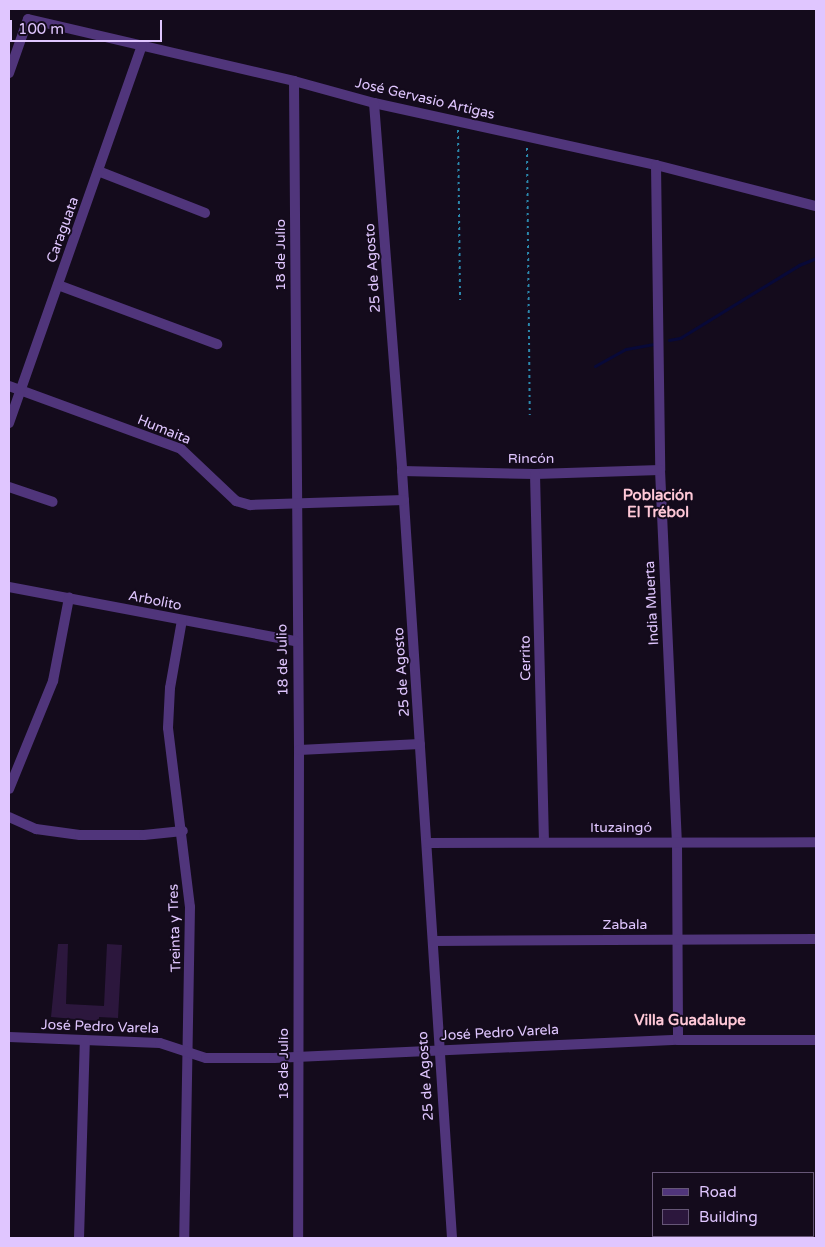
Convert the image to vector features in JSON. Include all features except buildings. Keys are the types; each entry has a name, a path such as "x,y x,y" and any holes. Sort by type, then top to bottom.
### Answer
{"street":[{"name":"José Gervasio Artigas","path":"9,73 28,19 294,81 374,103 656,165 816,206"},
{"name":"Caraguata","path":"9,423 142,46"},
{"name":"18 de Julio","path":"294,81 296,641 299,750 298,1238"},
{"name":"25 de Agosto","path":"374,103 404,500 427,843 438,1050 452,1238"},
{"name":"India Muerta","path":"656,165 660,470 680,939 678,1040"},
{"path":"98,171 205,213"},
{"path":"58,285 217,344"},
{"name":"Humaita","path":"9,386 181,449 236,501 250,505 297,506"},
{"name":"Rincón","path":"402,471 535,474 660,470"},
{"name":"Cerrito","path":"535,474 544,842"},
{"path":"9,487 53,502"},
{"path":"297,506 404,500"},
{"name":"Arbolito","path":"9,587 296,641"},
{"path":"9,789 53,681 69,598"},
{"name":"Treinta y Tres","path":"182,620 170,688 168,728 183,831 192,962 185,1051 184,1238"},
{"path":"299,750 420,744"},
{"path":"9,817 36,828 80,835 144,835 183,831"},
{"name":"Ituzaingó","path":"427,843 816,842"},
{"name":"Zabala","path":"433,941 816,939"},
{"name":"José Pedro Varela","path":"9,1038 160,1043 206,1058 298,1058 678,1040 816,1040"},
{"path":"79,1238 85,1040"}],"path":[{"path":"458,121 460,300"},
{"path":"527,136 530,415"}],"waterway":[{"path":"669,340 680,338 799,265 816,258"},
{"path":"595,366 626,349 653,344"}],"district":[{"name":"Población El Trébol","path":"658,504"},
{"name":"Villa Guadalupe","path":"690,1021"}]}
